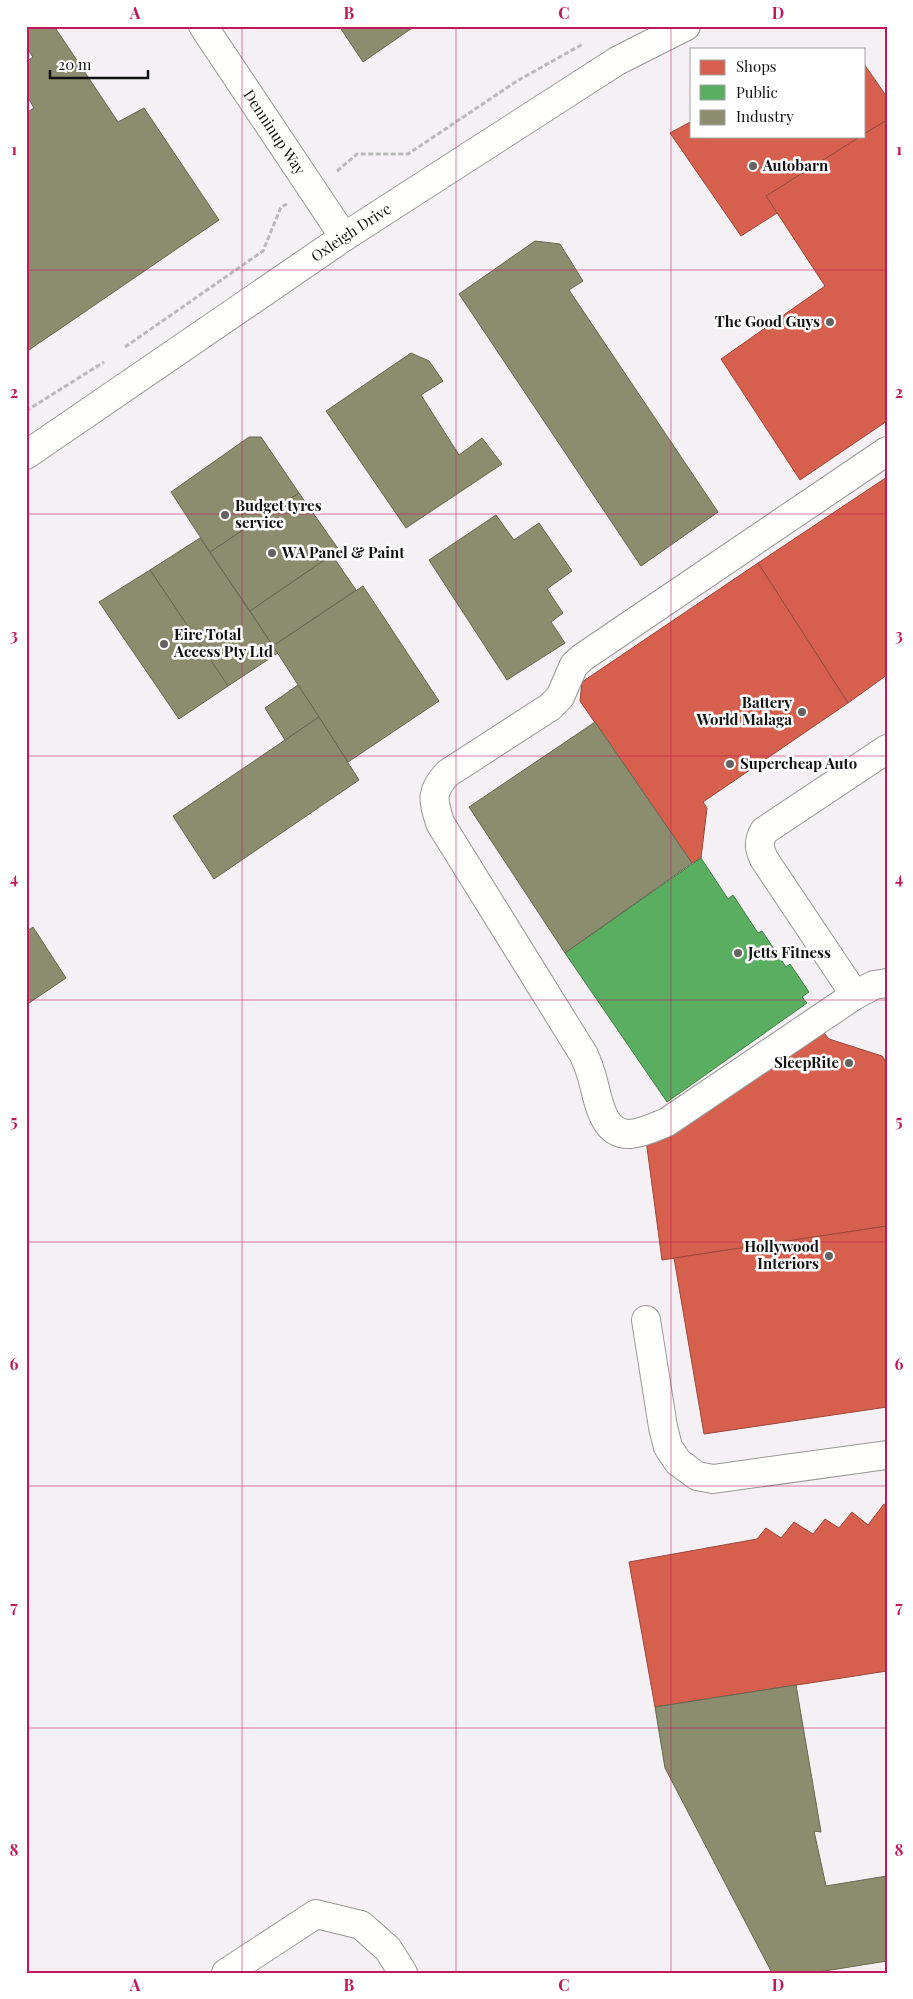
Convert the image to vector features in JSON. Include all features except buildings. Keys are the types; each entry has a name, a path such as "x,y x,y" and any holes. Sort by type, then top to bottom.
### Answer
{"street":[{"name":"Denninup Way","path":"203,26 344,237"},
{"name":"Oxleigh Drive","path":"26,455 344,237 618,61 686,26"},
{"path":"887,452 583,658 574,665 560,698 550,707 448,773 437,785 434,804 440,823 584,1055 592,1077 600,1110 611,1126 619,1132 628,1134 646,1131 667,1122 855,995 874,985 887,984"},
{"path":"855,995 764,859 759,848 759,840 764,831 887,749"},
{"path":"646,1320 663,1427 668,1447 678,1462 697,1476 713,1480 887,1455"},
{"path":"226,1973 316,1914 361,1925 388,1949 403,1973"}],"shaded area":[{"path":"26,26 887,26 887,1973 26,1973"}],"place":[{"name":"Autobarn","path":"753,166"},
{"name":"The Good Guys","path":"830,322"},
{"name":"Budget tyres service","path":"225,515"},
{"name":"WA Panel & Paint","path":"272,553"},
{"name":"Eire Total Access Pty Ltd","path":"164,644"},
{"name":"Battery World Malaga","path":"802,712"},
{"name":"Supercheap Auto","path":"730,764"},
{"name":"Jetts Fitness","path":"738,953"},
{"name":"SleepRite","path":"849,1063"},
{"name":"Hollywood Interiors","path":"829,1256"}]}
